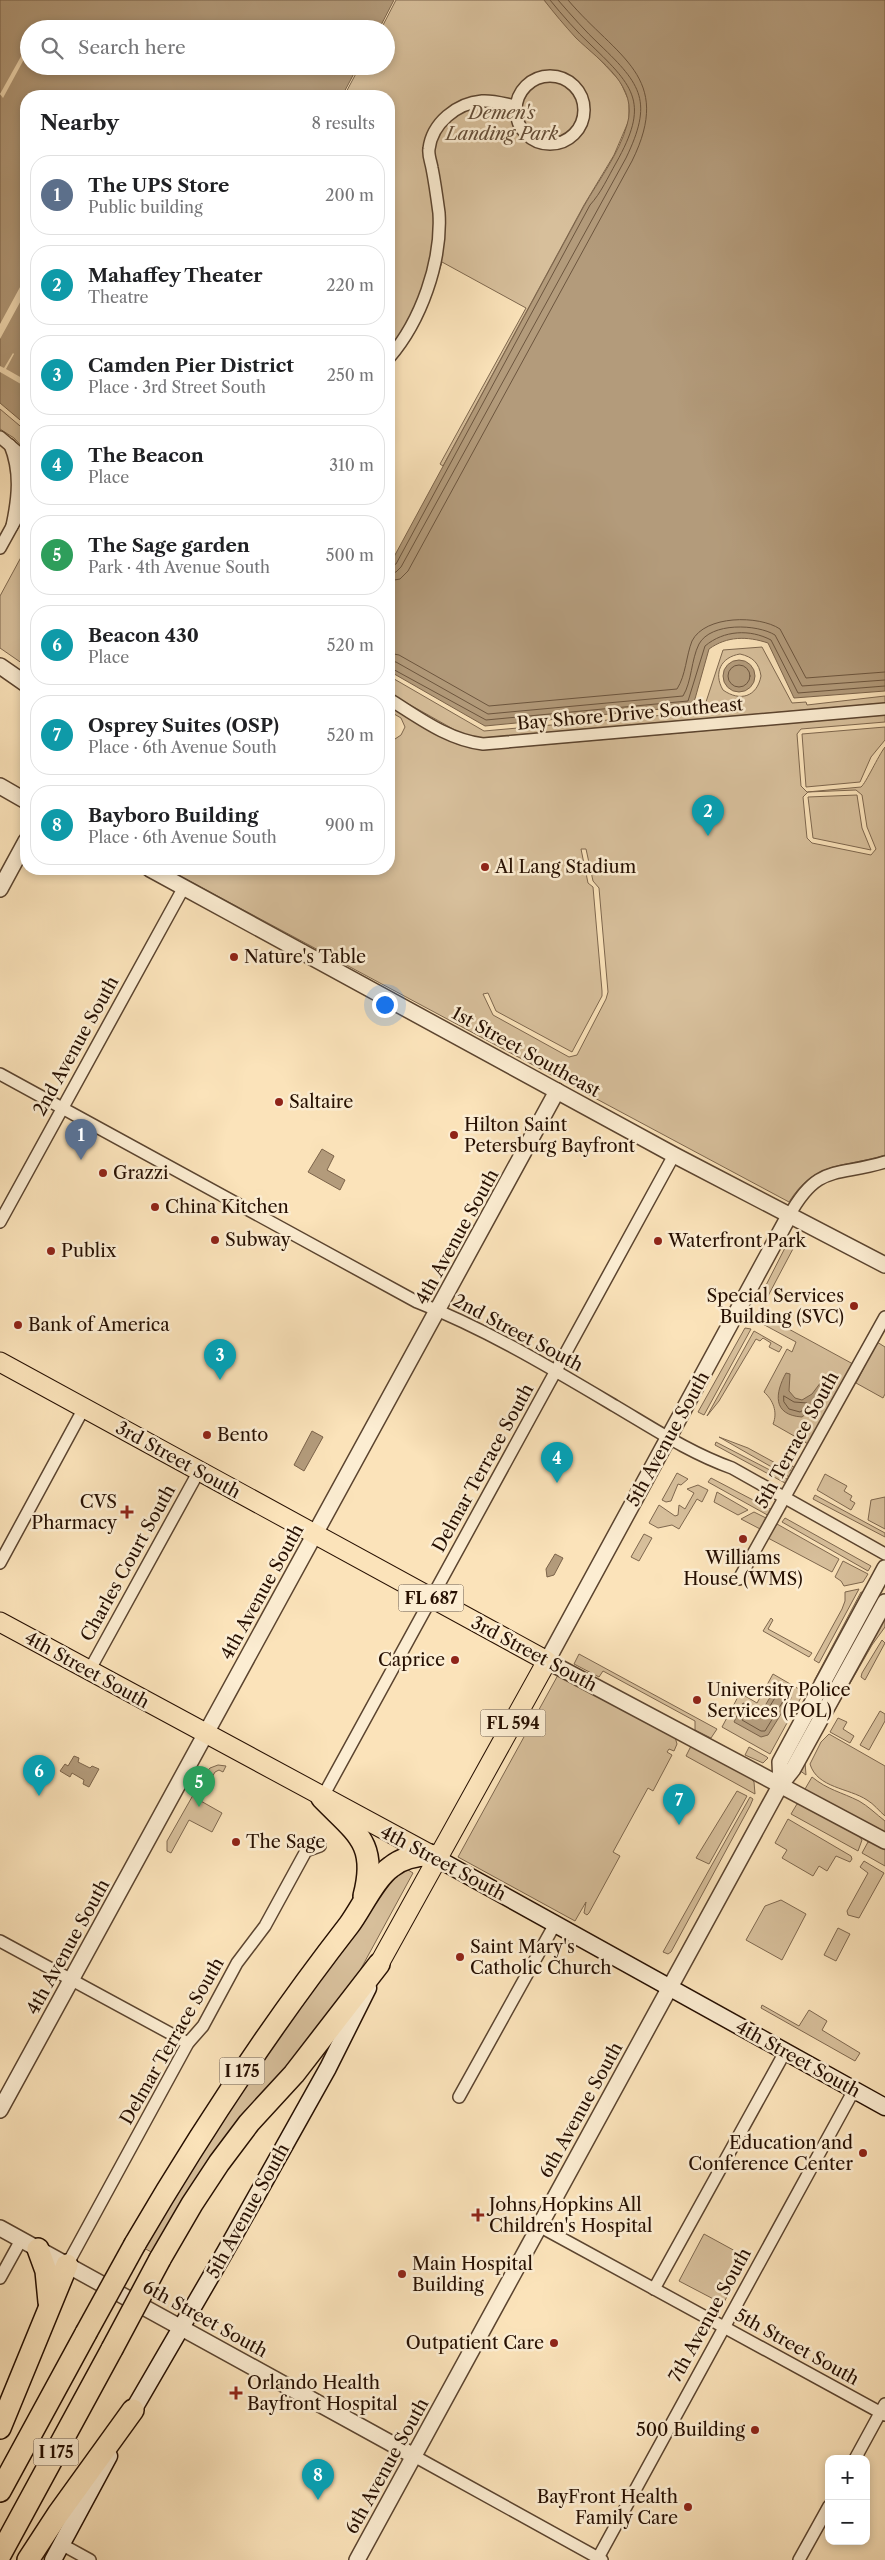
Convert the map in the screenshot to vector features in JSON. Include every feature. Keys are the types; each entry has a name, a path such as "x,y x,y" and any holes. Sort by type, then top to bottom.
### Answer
{"highway":[{"path":"322,1798 359,1836 366,1848 369,1860 368,1877 361,1906"},
{"path":"361,1906 390,1867 413,1857 434,1857"},
{"name":"I 175","path":"0,2491 135,2244 186,2156 231,2086 361,1906"},
{"name":"I 175","path":"0,2555 160,2259 192,2204 219,2162 249,2124 294,2074 379,1964"},
{"path":"29,2244 46,2271 49,2307"},
{"path":"0,2428 67,2265"},
{"path":"28,2560 58,2514 133,2410"}],"main road":[{"name":"3rd Street South","path":"0,1362 547,1661"},
{"name":"4th Street South","path":"0,1622 670,1986 885,2107"},
{"name":"FL 594","path":"434,1857 547,1661"},
{"name":"5th Avenue South","path":"58,2555 133,2410 182,2328 328,2068 434,1857"}],"street":[{"path":"556,76 564,78 581,94 584,110 580,125 570,138 556,144 548,144 532,140 521,129 516,106 521,91 533,80 540,77 556,76"},
{"path":"395,349 422,307 431,280 439,216 429,150 434,134 442,120 467,104 482,101 516,106"},
{"path":"0,437 20,454"},
{"path":"10,445 17,462 17,500 12,526"},
{"path":"0,548 20,512"},
{"path":"12,526 20,519"},
{"path":"0,666 20,680"},
{"name":"Bay Shore Drive Southeast","path":"395,703 454,736 483,744 885,709"},
{"path":"0,786 20,798"},
{"path":"0,889 20,851"},
{"name":"1st Street Southeast","path":"161,875 674,1155 885,1265"},
{"name":"2nd Avenue South","path":"0,1222 184,887"},
{"name":"2nd Street South","path":"0,1074 417,1302 438,1310 556,1372 668,1439 705,1458 732,1468 885,1554"},
{"name":"4th Avenue South","path":"0,2110 558,1092"},
{"name":"Delmar Terrace South","path":"322,1798 674,1155"},
{"path":"789,1216 802,1194 828,1174 885,1162"},
{"name":"5th Avenue South","path":"547,1661 789,1216"},
{"name":"5th Terrace South","path":"739,1579 885,1316"},
{"path":"0,1562 84,1408"},
{"name":"Charles Court South","path":"89,1671 198,1471"},
{"name":"6th Avenue South","path":"781,1784 780,1762 885,1568"},
{"name":"6th Avenue South","path":"357,2560 781,1784 793,1769 885,1602"},
{"name":"3rd Street South","path":"547,1661 885,1840"},
{"name":"Delmar Terrace South","path":"67,2265 188,2043 203,2026 237,1962 265,1926 306,1851 320,1846"},
{"path":"459,2097 555,1924"},
{"path":"0,1940 188,2043"},
{"path":"654,2289 785,2052"},
{"name":"7th Avenue South","path":"600,2559 723,2327 854,2090"},
{"name":"5th Street South","path":"539,2226 723,2327 884,2410"},
{"name":"6th Street South","path":"0,2228 600,2559"},
{"path":"0,2278 29,2244"},
{"path":"857,2455 884,2410"},
{"path":"799,2560 825,2513"},
{"path":"58,2555 90,2560"}],"green space":[{"name":"Demen's Landing Park","path":"396,0 544,0 620,81 629,101 629,120 614,155 584,205 443,466 440,464 526,308 442,262 422,318 395,360 395,90 347,90 355,75 395,75 395,20 386,20"},
{"path":"0,409 20,426 20,444 14,438 0,429"},
{"path":"20,559 20,662 0,648 0,596"},
{"path":"762,647 792,703 806,702 807,705 885,696 885,703 482,738 462,734 395,696 395,679 484,731 665,715 704,708 723,650","holes":["740,654 752,659 757,664 761,676 756,689 752,693 741,696 729,694 723,690 720,684 719,672 724,662 728,658"]},
{"path":"395,709 457,744 483,750 885,715 885,722 801,729 797,734 801,786 807,792 861,787 885,747 885,1155 820,1172 799,1188 789,1202 178,875 395,875 395,739 401,735 405,727 401,718 395,714","holes":["856,790 862,795 867,827 876,849 871,855 812,843 807,838 803,797 808,792","581,849 586,849 593,881 599,888 608,992 577,1055 569,1057 493,1015 483,994 488,993 496,1011 572,1052 602,996 593,887 588,883"]},
{"path":"885,727 885,740 871,757 860,782 806,787 802,734"},
{"path":"857,795 862,828 871,850 813,838 808,797"},
{"path":"788,1242 795,1245 768,1296 762,1293"},
{"path":"763,1315 853,1364 810,1445 773,1424 774,1406 764,1392 787,1349 792,1352 796,1342 759,1322"},
{"path":"745,1328 751,1329 704,1415 698,1412"},
{"path":"754,1331 782,1347 779,1352 769,1347 771,1343 763,1338 760,1341 756,1339 719,1401 707,1416"},
{"path":"877,1342 885,1347 885,1394 883,1398 856,1383"},
{"path":"719,1437 748,1448 790,1471 792,1466 796,1468 791,1478"},
{"path":"716,1442 789,1480 785,1483 715,1445"},
{"path":"677,1473 688,1479 681,1485 678,1484 671,1501 666,1502 662,1500"},
{"path":"825,1474 847,1486 844,1491 852,1496 850,1500 855,1503 851,1510 817,1490"},
{"path":"711,1478 774,1511 771,1517 708,1482"},
{"path":"698,1485 708,1490 702,1502 697,1499 679,1529 672,1525 658,1528 649,1523 659,1505 675,1516 678,1515 679,1505 685,1509 694,1493 687,1489"},
{"path":"717,1492 748,1510 738,1515 714,1502"},
{"path":"815,1495 885,1533 885,1537 813,1499"},
{"path":"885,1497 885,1529 868,1520 871,1500"},
{"path":"754,1512 768,1519 762,1530 741,1519"},
{"path":"785,1518 871,1566 868,1571 782,1522"},
{"path":"777,1524 839,1559 832,1572 768,1538"},
{"path":"644,1534 652,1538 639,1561 631,1557"},
{"path":"843,1561 868,1574 863,1582 844,1586 835,1577"},
{"path":"859,1589 819,1663 814,1660 842,1609 845,1601 845,1592"},
{"path":"861,1592 866,1593 819,1682 814,1681"},
{"path":"885,1612 885,1627 872,1645 805,1762 806,1775 799,1770"},
{"path":"771,1618 773,1620 768,1629 812,1653 809,1657 763,1631"},
{"path":"882,1640 885,1643 865,1680 861,1677 862,1673"},
{"path":"579,1654 717,1729 711,1738 695,1730 695,1721 603,1671 599,1677 574,1664"},
{"path":"773,1674 804,1692 770,1754 722,1727 740,1693 757,1703"},
{"path":"558,1675 675,1737 677,1744 674,1751 669,1749 667,1752 672,1755 653,1791 648,1788 613,1852 620,1856 589,1913 587,1915 584,1913 586,1902 575,1921 458,1857"},
{"path":"880,1711 885,1714 885,1721 869,1750 860,1745"},
{"path":"838,1718 847,1722 843,1729 854,1736 850,1743 830,1732"},
{"path":"829,1734 885,1766 885,1816 872,1803 860,1796 826,1783 814,1772 810,1764 821,1742"},
{"path":"692,1744 748,1775 754,1782 755,1794 686,1756"},
{"path":"749,1747 768,1758 763,1763 745,1755"},
{"path":"218,1765 226,1766 223,1772 219,1770 215,1772 199,1800 222,1813 212,1832 189,1820 171,1853 167,1851 167,1841 205,1774 210,1768"},
{"path":"812,1777 869,1808 885,1821 885,1833 807,1791 805,1789"},
{"path":"737,1791 747,1796 709,1864 696,1858"},
{"path":"750,1797 753,1799 750,1806 671,1952 668,1954 663,1952"},
{"path":"797,1804 804,1805 860,1837 862,1840 858,1851 791,1814"},
{"path":"788,1819 851,1856 852,1859 850,1862 836,1856 827,1871 819,1866 813,1876 782,1858 787,1850 775,1843"},
{"path":"868,1842 885,1850 885,1866 862,1853"},
{"path":"864,1861 884,1873 859,1918 848,1915 847,1911 868,1873 860,1867"},
{"path":"405,1868 413,1873 351,1987 155,2254 142,2247 177,2184 381,1884"},
{"path":"781,1900 806,1914 782,1960 746,1940 765,1906"},
{"path":"838,1928 850,1934 836,1961 824,1955"},
{"path":"762,2005 799,2026 809,2010 827,2021 822,2030 860,2053 855,2061 761,2008"},
{"path":"704,2234 748,2258 723,2304 679,2281"}],"water":[{"path":"0,0 394,0 384,20 20,20 20,75 353,75 345,90 20,90 20,420 0,403"},
{"path":"544,0 885,0 885,691 794,698 768,643 745,638 723,642 709,649 693,706 485,726 395,674 395,555 584,206 614,157 627,125 628,98 623,87 606,66 576,38"},
{"path":"739,660 751,664 755,676 751,688 739,692 727,688 723,676 727,664"},
{"path":"322,1149 334,1156 327,1170 345,1180 340,1190 308,1172"},
{"path":"786,1373 790,1374 789,1391 795,1398 802,1400 812,1394 821,1382 827,1388 817,1405 802,1417 785,1412 779,1402 778,1395"},
{"path":"312,1431 323,1437 304,1471 294,1465"},
{"path":"555,1554 563,1558 554,1575 547,1577 546,1569"},
{"path":"776,1687 789,1691 791,1698 768,1735 761,1737 734,1722 743,1703 762,1711"},
{"path":"74,1756 79,1758 78,1762 90,1768 92,1766 99,1769 89,1787 83,1784 84,1780 72,1773 70,1777 60,1771 65,1764 68,1766"}],"pier":[{"path":"20,58 20,67 3,98 0,94"},
{"path":"20,287 20,302 0,339 0,324"},
{"path":"13,353 6,369 20,377 20,384 0,372 0,366 4,368"}],"place":[{"name":"Mahaffey Theater","path":"708,836"},
{"name":"Al Lang Stadium","path":"485,867"},
{"name":"Nature's Table","path":"234,957"},
{"name":"Saltaire","path":"279,1102"},
{"name":"Hilton Saint Petersburg Bayfront","path":"454,1135"},
{"name":"The UPS Store","path":"81,1160"},
{"name":"Grazzi","path":"103,1173"},
{"name":"China Kitchen","path":"155,1207"},
{"name":"Subway","path":"215,1240"},
{"name":"Waterfront Park","path":"658,1241"},
{"name":"Publix","path":"51,1251"},
{"name":"Special Services Building (SVC)","path":"854,1306"},
{"name":"Bank of America","path":"18,1325"},
{"name":"Camden Pier District","path":"220,1380"},
{"name":"Bento","path":"207,1435"},
{"name":"The Beacon","path":"557,1483"},
{"name":"CVS Pharmacy","path":"127,1512"},
{"name":"Williams House (WMS)","path":"743,1539"},
{"name":"Caprice","path":"455,1660"},
{"name":"University Police Services (POL)","path":"697,1700"},
{"name":"Beacon 430","path":"39,1796"},
{"name":"The Sage garden","path":"199,1807"},
{"name":"Osprey Suites (OSP)","path":"679,1825"},
{"name":"The Sage","path":"236,1842"},
{"name":"Saint Mary's Catholic Church","path":"460,1957"},
{"name":"Education and Conference Center","path":"863,2153"},
{"name":"Johns Hopkins All Children's Hospital","path":"478,2215"},
{"name":"Main Hospital Building","path":"402,2274"},
{"name":"Outpatient Care","path":"554,2343"},
{"name":"Orlando Health Bayfront Hospital","path":"236,2393"},
{"name":"500 Building","path":"755,2430"},
{"name":"Bayboro Building","path":"318,2500"},
{"name":"BayFront Health Family Care","path":"688,2507"}]}
